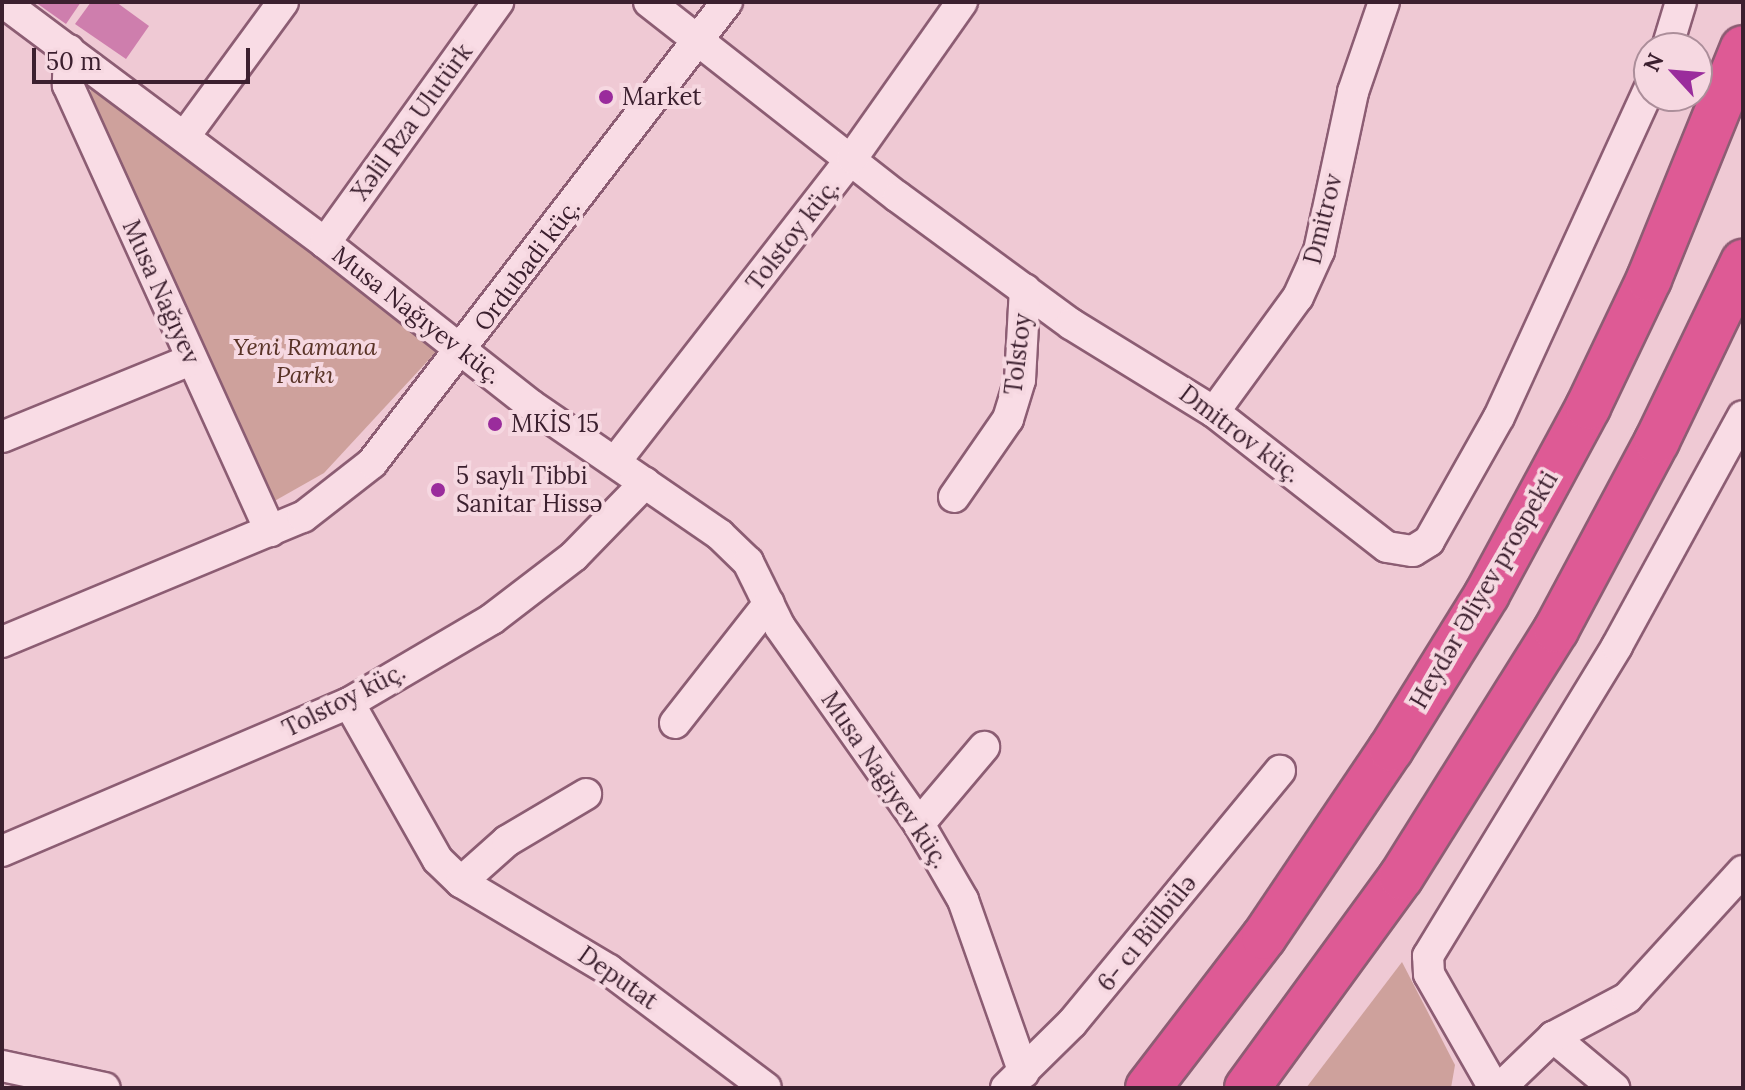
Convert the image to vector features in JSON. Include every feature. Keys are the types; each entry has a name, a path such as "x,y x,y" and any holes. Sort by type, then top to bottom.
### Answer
{"highway":[{"name":"Heydər Əliyev prospekti","path":"1148,1088 1264,937 1391,749 1487,594 1636,307 1743,48"},
{"path":"1247,1088 1401,877 1548,643 1657,441 1743,262"}],"street":[{"name":"Musa Nağıyev küç.","path":"3,2 185,136 461,351 729,544 748,562 769,603 919,824 963,900 1015,1080"},
{"path":"185,136 283,2"},
{"name":"Xəlil Rza Ulutürk","path":"325,243 498,2"},
{"name":"Dmitrov küç.","path":"649,2 1071,324 1214,412 1387,547 1413,551 1429,541 1499,417 1639,112"},
{"name":"Ordubadi küç.","path":"2,642 270,531 328,501 372,463 727,2"},
{"name":"Tolstoy küç.","path":"615,462 852,158 962,2"},
{"name":"Dmitrov","path":"1214,412 1298,297 1319,251 1353,92 1384,2"},
{"path":"1672,32 1681,2"},
{"name":"Musa Nağıyev","path":"69,50 68,85 270,531"},
{"name":"Tolstoy","path":"954,497 1008,419 1020,380 1025,289"},
{"path":"2,437 191,360"},
{"path":"1743,416 1617,646 1428,956 1429,974 1485,1083 1553,1037 1627,998 1743,871"},
{"name":"Tolstoy küç.","path":"2,851 349,703 492,619 574,556 645,483"},
{"path":"675,723 769,603"},
{"name":"Deputat","path":"349,703 438,860 461,882 609,970 766,1088"},
{"path":"919,824 984,747"},
{"name":"6- cı Bülbülə","path":"1015,1080 1072,1023 1280,771"},
{"path":"461,882 507,841 586,794"},
{"path":"1553,1037 1614,1088"},
{"path":"2,1066 105,1088"}],"green space":[{"name":"Yeni Ramana Parkı","path":"91,75 436,352 324,473 271,503 90,106"},
{"path":"1402,962 1455,1065 1451,1088 1306,1088"}],"building":[{"path":"35,2 81,2 66,24"},
{"path":"91,2 116,2 149,26 126,59 75,24"}],"place":[{"name":"Market","path":"606,97"},
{"name":"MKİS 15","path":"495,424"},
{"name":"5 saylı Tibbi Sanitar Hissə","path":"438,490"}]}
